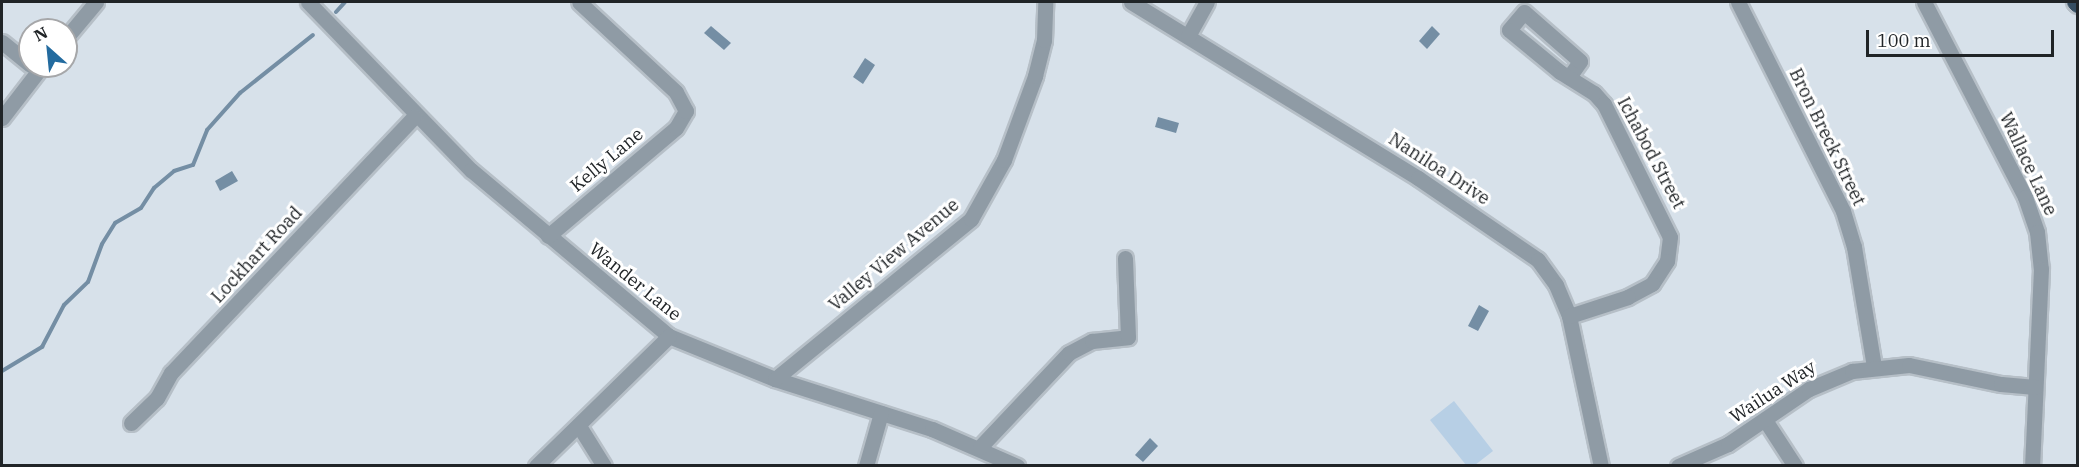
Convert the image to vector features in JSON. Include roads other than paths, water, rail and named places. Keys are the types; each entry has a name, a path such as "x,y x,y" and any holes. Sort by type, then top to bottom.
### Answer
{"street":[{"path":"78,24 96,2"},
{"name":"Wander Lane","path":"308,2 415,116 548,236 669,336 775,379 980,447 1017,465"},
{"name":"Kelly Lane","path":"548,236 676,128 686,111 676,92 579,2"},
{"name":"Valley View Avenue","path":"775,379 971,219 1004,160 1035,76 1044,40 1045,2"},
{"name":"Naniloa Drive","path":"1131,2 1516,242 1547,272 1569,316 1601,465"},
{"path":"1188,36 1207,2"},
{"name":"Bron Breck Street","path":"1738,2 1847,222 1874,367"},
{"name":"Wallace Lane","path":"1924,2 2034,220 2041,262 2032,465"},
{"name":"Ichabod Street","path":"1569,77 1580,61 1524,12 1509,30 1569,77 1594,93 1610,112 1666,223 1670,251 1661,274 1641,292 1569,316"},
{"path":"2,42 18,54"},
{"path":"2,118 29,78"},
{"name":"Lockhart Road","path":"131,423 157,398 171,373 415,116"},
{"path":"980,447 1069,354 1092,341 1128,338 1125,258"},
{"path":"536,465 579,426 669,336"},
{"name":"Wailua Way","path":"1678,465 1728,444 1819,383 1874,367 1922,367 1990,382 2036,387"},
{"path":"866,465 881,413"},
{"path":"1765,420 1795,465"},
{"path":"579,426 604,465"}],"waterway":[{"path":"336,12 345,2"},
{"path":"2,371 42,347 64,305 88,282 102,244 115,223 141,208 154,188 174,171 193,165 207,130 240,93 313,35"}]}
